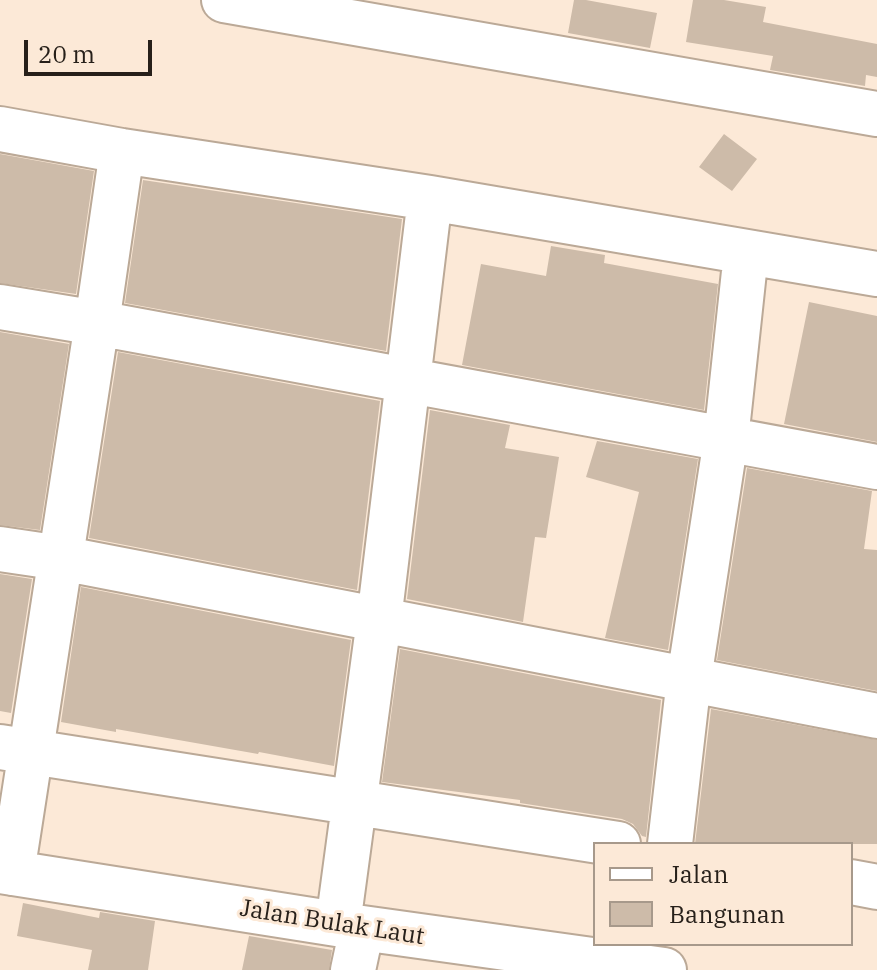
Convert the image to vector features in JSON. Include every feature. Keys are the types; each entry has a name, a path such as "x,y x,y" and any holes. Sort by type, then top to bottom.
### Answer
{"street":[{"path":"224,0 877,114"},
{"path":"0,129 877,274"},
{"path":"6,872 15,750 61,558 122,151"},
{"path":"353,970 350,926 354,804 430,198"},
{"path":"670,842 689,679 726,439 746,253"},
{"path":"0,307 877,467"},
{"path":"0,549 61,558 877,716"},
{"path":"15,750 605,842"},
{"name":"Jalan Bulak Laut","path":"6,872 350,926 657,961"},
{"path":"853,882 877,887"}],"building":[{"path":"574,0 657,13 650,48 568,33"},
{"path":"693,0 724,0 766,7 763,22 877,44 877,77 866,75 865,86 770,70 773,56 686,42"},
{"path":"724,134 757,159 732,191 699,167"},
{"path":"0,154 94,171 76,294 0,283"},
{"path":"143,180 402,219 386,351 125,303"},
{"path":"551,246 605,255 604,263 718,284 704,410 462,365 481,264 546,276"},
{"path":"809,302 877,316 877,442 784,424"},
{"path":"0,332 69,344 40,530 0,525"},
{"path":"118,352 380,401 357,590 89,538"},
{"path":"430,410 510,425 505,448 559,457 546,538 535,537 523,622 407,599"},
{"path":"597,441 698,459 668,650 605,638 639,492 586,477"},
{"path":"747,468 872,491 864,549 877,550 877,691 717,660"},
{"path":"0,574 32,579 11,713 0,711"},
{"path":"81,587 351,640 334,766 61,722"},
{"path":"400,649 661,700 646,837 633,824 622,819 520,803 520,800 382,782"},
{"path":"711,709 877,740 877,844 695,842"},
{"path":"23,903 99,918 100,912 155,921 148,970 88,970 92,950 17,936"},
{"path":"249,936 332,950 329,970 242,970"}]}
